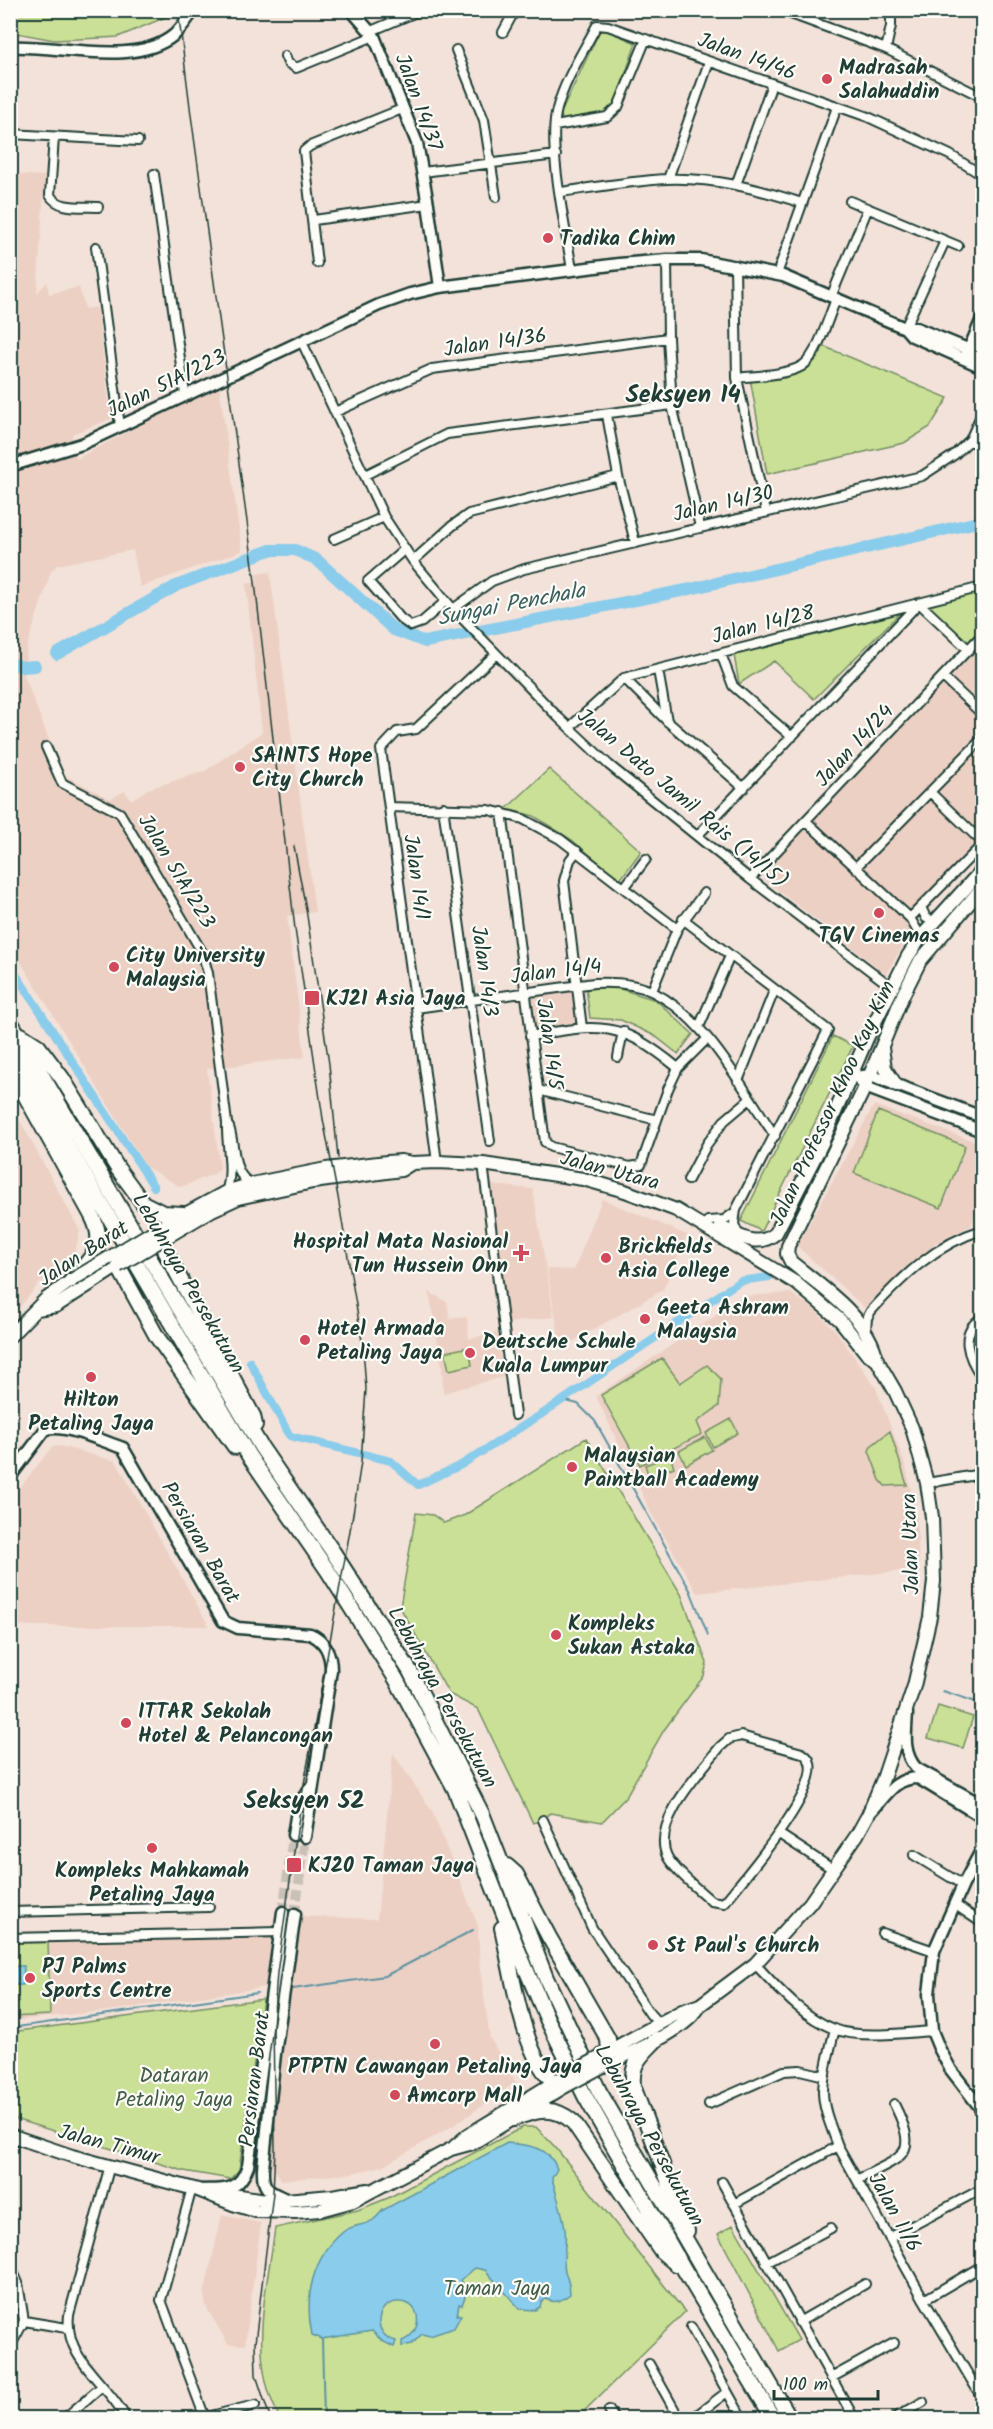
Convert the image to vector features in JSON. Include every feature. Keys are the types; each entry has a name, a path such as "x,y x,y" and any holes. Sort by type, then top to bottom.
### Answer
{"highway":[{"name":"Lebuhraya Persekutuan","path":"10,1021 261,1447 410,1671 463,1773 502,1861 546,1978 598,2091 790,2418"},
{"path":"19,1034 38,1046 67,1086 118,1169 143,1203 163,1213 183,1214"},
{"name":"Lebuhraya Persekutuan","path":"10,1048 249,1456 334,1580 391,1670 455,1789 548,2021 581,2087 685,2271 773,2418"},
{"path":"10,1068 92,1216 99,1233 97,1249 72,1280"},
{"path":"157,1236 253,1416 261,1447"},
{"path":"118,1266 175,1365 232,1445 249,1456"},
{"path":"502,1861 516,1874 549,1937 608,2039 603,2058"},
{"path":"488,1869 529,2044 542,2070 559,2083"},
{"path":"657,2039 635,2064 632,2074 633,2086 697,2262"},
{"path":"513,2119 540,2110 556,2111 573,2122 662,2252 685,2271"}],"main road":[{"name":"Jalan Professor Khoo Kay Kim","path":"676,1210 708,1221 750,1241 761,1241 776,1233 822,1143 868,1036 908,956 921,937 982,870"},
{"name":"Jalan Professor Khoo Kay Kim","path":"877,1360 866,1334 837,1300 791,1262 787,1254 790,1238 864,1079 882,1047 903,995 920,961 982,888"},
{"path":"822,1143 864,1079 879,1017"},
{"path":"882,1047 885,1068 896,1085"},
{"name":"Jalan Utara","path":"183,1214 226,1192 252,1184 326,1169 387,1162 437,1161 483,1164 600,1183 676,1210 796,1283 831,1310 867,1354 877,1360 895,1391 912,1428 927,1483 932,1517 934,1581 924,1650 883,1779 868,1815 834,1870 789,1928 754,1964 700,2005 682,2010 603,2058"},
{"name":"Jalan Utara","path":"157,1236 238,1198 314,1182 401,1170 412,1163"},
{"name":"Jalan Barat","path":"10,1336 37,1309 118,1266 183,1214"},
{"name":"Jalan Barat","path":"54,1300 72,1280 157,1236"},
{"name":"Jalan Utara","path":"603,2058 657,2039 695,2014 700,2005"},
{"name":"Jalan Timur","path":"452,2149 468,2135 603,2058"},
{"name":"Jalan Timur","path":"10,2134 72,2156 195,2189 245,2208 279,2213 320,2210 353,2201 452,2149 472,2143 513,2119 559,2083"},
{"name":"Jalan Timur","path":"195,2189 258,2199 288,2200 375,2189"}],"street":[{"path":"10,45 126,53 150,47 173,36 194,10"},
{"name":"Jalan 14/37","path":"351,10 373,33 417,143 440,287"},
{"path":"285,56 288,63 296,68 420,10"},
{"path":"503,32 515,10"},
{"path":"780,10 886,49 982,97"},
{"path":"886,49 891,26 891,10"},
{"path":"979,10 982,19"},
{"name":"Jalan 14/46","path":"572,270 556,155 555,126 561,95 597,25 608,26 868,117 950,155 982,175"},
{"path":"555,126 607,117 618,107 646,39"},
{"path":"456,50 484,120 496,197"},
{"path":"668,179 709,62"},
{"path":"736,185 772,84"},
{"path":"777,274 837,107"},
{"path":"317,263 314,220 304,158 306,149 402,109"},
{"path":"10,134 138,141"},
{"path":"54,137 50,195 53,201 60,205 98,207"},
{"path":"423,172 556,155"},
{"path":"154,174 185,394"},
{"path":"561,192 668,179 704,180 736,185 802,203"},
{"path":"850,201 958,246"},
{"path":"314,220 428,204"},
{"path":"736,378 792,370 804,364 812,355 868,208"},
{"path":"905,328 945,241"},
{"path":"96,247 120,426"},
{"path":"667,260 672,405 700,527"},
{"name":"Jalan 51A/223","path":"10,466 59,453 380,305 410,294 440,287 667,260 700,260 777,274 905,328"},
{"path":"735,265 736,378 766,512"},
{"path":"905,328 916,328 948,341 973,356 982,368"},
{"path":"905,328 912,336 973,356"},
{"path":"948,341 963,341 971,338 981,329"},
{"path":"973,356 981,329"},
{"name":"Jalan 14/36","path":"335,412 432,369 668,338"},
{"name":"Jalan Dato Jamil Rais (14/15)","path":"302,342 384,517 413,561 463,620 609,765 750,879 892,988"},
{"path":"365,475 447,434 672,405"},
{"name":"Jalan 14/30","path":"453,609 492,581 524,568 922,476 970,440 982,413"},
{"path":"607,415 618,476 635,542"},
{"path":"970,440 982,447"},
{"path":"413,561 469,514 618,476"},
{"path":"334,539 384,517"},
{"path":"405,549 368,581 401,619 411,626 422,622 446,601"},
{"name":"Jalan 14/28","path":"570,727 624,678 982,587"},
{"path":"697,836 919,603 969,650"},
{"name":"Jalan 14/24","path":"750,879 807,822 982,635"},
{"name":"Jalan 14/1","path":"437,1161 381,749 397,732 416,729 494,651"},
{"path":"721,654 733,686 792,737"},
{"path":"658,670 667,721"},
{"path":"943,677 982,714"},
{"path":"624,678 667,721 744,788"},
{"path":"857,866 982,739"},
{"name":"Jalan 51A/223","path":"46,747 62,783 120,813 198,943 208,973 227,1123 226,1140 230,1181 226,1192"},
{"path":"910,918 982,843 930,793"},
{"path":"389,807 443,807 502,812 545,829 677,929"},
{"name":"Jalan 14/3","path":"443,807 490,1141"},
{"name":"Jalan 14/5","path":"502,812 543,1138 552,1147 630,1167 641,1165 645,1160 657,1120"},
{"path":"807,822 857,866 910,918 921,937"},
{"path":"577,851 570,860 564,881 582,1028"},
{"path":"624,888 646,859"},
{"path":"652,991 677,929 704,893"},
{"path":"921,907 926,918 935,921"},
{"path":"683,919 774,991 827,1028 827,1034 736,1210 734,1224 739,1236"},
{"path":"699,1027 730,956"},
{"name":"Jalan 14/4","path":"417,1008 470,999 616,982 652,991 675,1005 699,1027 775,1136"},
{"path":"738,1081 774,991"},
{"path":"530,1036 582,1028 623,1031 652,1046 678,1068"},
{"path":"618,1057 623,1031"},
{"path":"538,1090 657,1120 678,1068 707,1039"},
{"path":"864,1079 896,1085 982,1117"},
{"path":"864,1079 982,1131"},
{"path":"688,1180 707,1144 724,1122 750,1099"},
{"path":"952,1119 951,1112 956,1107"},
{"name":"Jalan 51A/223","path":"227,1123 233,1139 237,1170 241,1177 252,1184"},
{"path":"483,1164 515,1415"},
{"path":"708,1221 724,1220 736,1210"},
{"path":"866,1334 867,1318 871,1311 910,1271 945,1245 982,1230"},
{"path":"982,1318 975,1322 967,1334 967,1345 973,1363 982,1377"},
{"name":"Persiaran Barat","path":"10,1477 45,1430 53,1427 125,1450 223,1621 238,1628 310,1634 321,1640 328,1650 330,1670 311,1786 299,1836 298,1804 311,1786"},
{"path":"927,1483 982,1474"},
{"path":"908,1704 905,1749 909,1760 916,1767 982,1805"},
{"path":"741,1736 802,1753 809,1760 810,1770 806,1788 778,1834 721,1904 711,1901 669,1860 664,1844 664,1832 669,1816 720,1747 729,1739 741,1736"},
{"path":"868,1815 889,1789 897,1783 905,1779 918,1778 982,1817"},
{"path":"543,1820 592,1928 659,2024"},
{"path":"778,1834 834,1870"},
{"path":"982,1849 934,1950 929,1994 932,2031 951,2070 982,2110"},
{"path":"914,1855 963,1885"},
{"path":"954,1904 982,1923"},
{"path":"10,1912 209,1906"},
{"name":"Persiaran Barat","path":"195,2189 229,2189 242,2179 248,2166 283,1912"},
{"name":"Persiaran Barat","path":"288,2200 271,2192 262,2181 275,2054 295,1914"},
{"path":"10,1938 280,1932"},
{"path":"882,1933 934,1950"},
{"path":"754,1964 792,2003 835,2030 886,2034 932,2031"},
{"name":"Jalan 11/6","path":"835,2030 823,2093 838,2146 982,2398"},
{"path":"709,2104 784,2071 800,2070 825,2076"},
{"path":"857,2180 903,2153 907,2145 908,2133 894,2104"},
{"path":"734,2204 838,2146"},
{"path":"110,2165 67,2328 75,2350 85,2367 126,2418"},
{"path":"722,2182 854,2418"},
{"path":"195,2189 161,2300 204,2418 255,2405"},
{"path":"889,2238 978,2191"},
{"path":"766,2263 831,2228"},
{"path":"10,2265 18,2283 24,2321 10,2347"},
{"path":"924,2300 981,2270"},
{"path":"799,2322 865,2284"},
{"path":"24,2321 67,2328"},
{"path":"691,2327 742,2418"},
{"path":"831,2378 894,2343"},
{"path":"649,2364 679,2418"},
{"path":"65,2418 102,2386"},
{"path":"693,2418 727,2392"},
{"path":"895,2418 923,2402"},
{"path":"609,2409 614,2418"}],"shaded area":[{"path":"11,174 45,176 37,293 47,282 49,294 79,287 85,309 97,307 111,419 72,434 76,459 219,384 242,551 140,587 133,550 57,565 51,571 27,647 24,675 62,774 110,799 125,791 131,800 148,789 205,771 262,732 246,584 257,582 256,574 270,572 315,912 287,916 305,1057 207,1069 220,1168 214,1174 181,1187 146,1167 11,946"},
{"path":"982,641 982,852 919,919 886,974 766,881 762,872"},
{"path":"575,991 579,1024 533,1030 528,996"},
{"path":"10,1102 80,1231 75,1252 37,1286 11,1318"},
{"path":"874,1105 982,1144 982,1193 971,1226 936,1243 865,1308 797,1246"},
{"name":"Hospital Mata Nasional Tun Hussein Onn","path":"491,1185 533,1189 554,1317 508,1323"},
{"path":"602,1199 687,1235 663,1290 561,1348 547,1269 574,1270"},
{"name":"Deutsche Schule Kuala Lumpur","path":"429,1292 447,1302 450,1319 467,1317 469,1339 497,1332 503,1377 443,1393 442,1367"},
{"path":"790,1293 810,1306 836,1331 876,1388 906,1467 917,1518 919,1569 697,1593 651,1513 596,1396 745,1296"},
{"path":"60,1446 116,1461 209,1626 11,1626 11,1499 52,1447"},
{"path":"393,1753 432,1811 478,1926 480,1969 490,2038 516,2082 456,2124 383,2166 347,2174 281,2180 271,2164 281,2041 297,1916 377,1919"},
{"path":"272,1934 266,1987 116,2010 11,2021 10,1940"},
{"path":"222,2215 261,2223 245,2345 228,2344 206,2307 204,2294"}],"green space":[{"path":"160,10 166,17 118,37 54,40 11,32 12,11"},
{"path":"601,28 636,43 615,104 605,114 562,120 561,113"},
{"path":"823,346 948,398 930,427 904,443 767,474 750,378 794,372 804,368 819,356"},
{"path":"982,590 982,631 969,645 928,606"},
{"path":"902,611 814,699 774,661 739,684 734,655"},
{"path":"549,769 641,851 620,880 572,840 534,816 506,809"},
{"path":"586,988 617,988 656,1000 693,1034 678,1054 655,1036 621,1020 590,1018"},
{"path":"833,1036 853,1046 761,1231 741,1221"},
{"path":"878,1111 965,1146 941,1208 854,1173"},
{"path":"469,1347 472,1365 449,1370 445,1352"},
{"path":"662,1358 680,1383 707,1365 721,1379 719,1406 697,1422 702,1434 640,1465 601,1395"},
{"path":"731,1419 738,1433 713,1447 706,1433"},
{"path":"890,1431 907,1485 885,1486 880,1480 869,1451 871,1446"},
{"path":"705,1437 712,1450 686,1465 679,1451"},
{"name":"Kompleks Sukan Astaka","path":"586,1438 681,1594 707,1663 704,1676 664,1730 625,1798 602,1822 550,1813 543,1820 533,1823 478,1709 449,1694 400,1607 416,1513 433,1515 444,1523 465,1515"},
{"path":"670,1456 674,1467 649,1477 645,1465"},
{"path":"938,1706 973,1717 963,1748 928,1738"},
{"name":"PJ Palms Sports Centre","path":"48,1940 50,2015 11,2017 11,1941"},
{"name":"Dataran Petaling Jaya","path":"263,1999 239,2170 230,2179 184,2171 11,2118 11,2032"},
{"name":"Taman Jaya","path":"523,2127 536,2127 556,2148 685,2312 577,2418 280,2418 270,2396 264,2373 262,2349 264,2300 275,2228 358,2210 388,2198"},
{"path":"733,2225 799,2340 779,2351 718,2234"}],"water":[{"path":"11,1966 24,1966 23,1985 11,1985"},
{"path":"507,2143 530,2146 543,2151 557,2169 552,2178 564,2223 564,2266 570,2294 558,2301 545,2299 535,2310 520,2309 485,2270 475,2268 461,2280 467,2291 462,2305 459,2304 457,2315 461,2315 454,2328 430,2336 422,2334 412,2344 402,2346 402,2341 414,2332 418,2319 413,2307 400,2302 386,2306 379,2318 382,2332 388,2338 396,2341 394,2347 382,2341 372,2331 322,2339 312,2335 309,2307 313,2279 317,2266 332,2242 346,2230 369,2222 383,2210"}],"waterway":[{"name":"Sungai Penchala","path":"57,654 176,586 270,550 295,550 317,560 394,630 425,642 686,590 982,521"},
{"name":"Sungai Penchala","path":"10,663 23,667 35,666"},
{"path":"10,965 154,1187"},
{"path":"250,1362 290,1436 391,1461 418,1485 461,1465 542,1414 740,1281 769,1277"},
{"path":"562,1400 578,1404 595,1421 690,1590 708,1635"},
{"path":"943,1691 982,1704"},
{"path":"293,1989 385,1976 473,1930"},
{"path":"10,2028 257,1993"},
{"path":"322,2339 324,2418"}],"tunnel":[{"path":"283,1912 293,1835"},
{"path":"295,1914 305,1837"}],"tram line":[{"path":"178,10 253,565 295,929 323,1119 363,1347 366,1389 361,1462 302,1795 277,1973 273,2027 275,2149 273,2193 255,2343 256,2375 270,2418"},
{"path":"294,846 306,909 329,1064 338,1158"}],"place":[{"name":"Madrasah Salahuddin","path":"827,79"},
{"name":"Tadika Chim","path":"548,238"},
{"name":"SAINTS Hope City Church","path":"240,767"},
{"name":"TGV Cinemas","path":"879,913"},
{"name":"City University Malaysia","path":"114,967"},
{"name":"KJ21 Asia Jaya","path":"312,998"},
{"name":"Hospital Mata Nasional Tun Hussein Onn","path":"521,1253"},
{"name":"Brickfields Asia College","path":"606,1258"},
{"name":"Geeta Ashram Malaysia","path":"645,1319"},
{"name":"Hotel Armada Petaling Jaya","path":"305,1340"},
{"name":"Deutsche Schule Kuala Lumpur","path":"470,1353"},
{"name":"Hilton Petaling Jaya","path":"91,1377"},
{"name":"Malaysian Paintball Academy","path":"572,1467"},
{"name":"Kompleks Sukan Astaka","path":"556,1635"},
{"name":"ITTAR Sekolah Hotel & Pelancongan","path":"126,1723"},
{"name":"Kompleks Mahkamah Petaling Jaya","path":"152,1848"},
{"name":"KJ20 Taman Jaya","path":"294,1865"},
{"name":"St Paul's Church","path":"653,1945"},
{"name":"PJ Palms Sports Centre","path":"30,1978"},
{"name":"PTPTN Cawangan Petaling Jaya","path":"435,2044"},
{"name":"Amcorp Mall","path":"395,2095"}],"district":[{"name":"Seksyen 14","path":"683,394"},
{"name":"Seksyen 52","path":"304,1800"}]}
